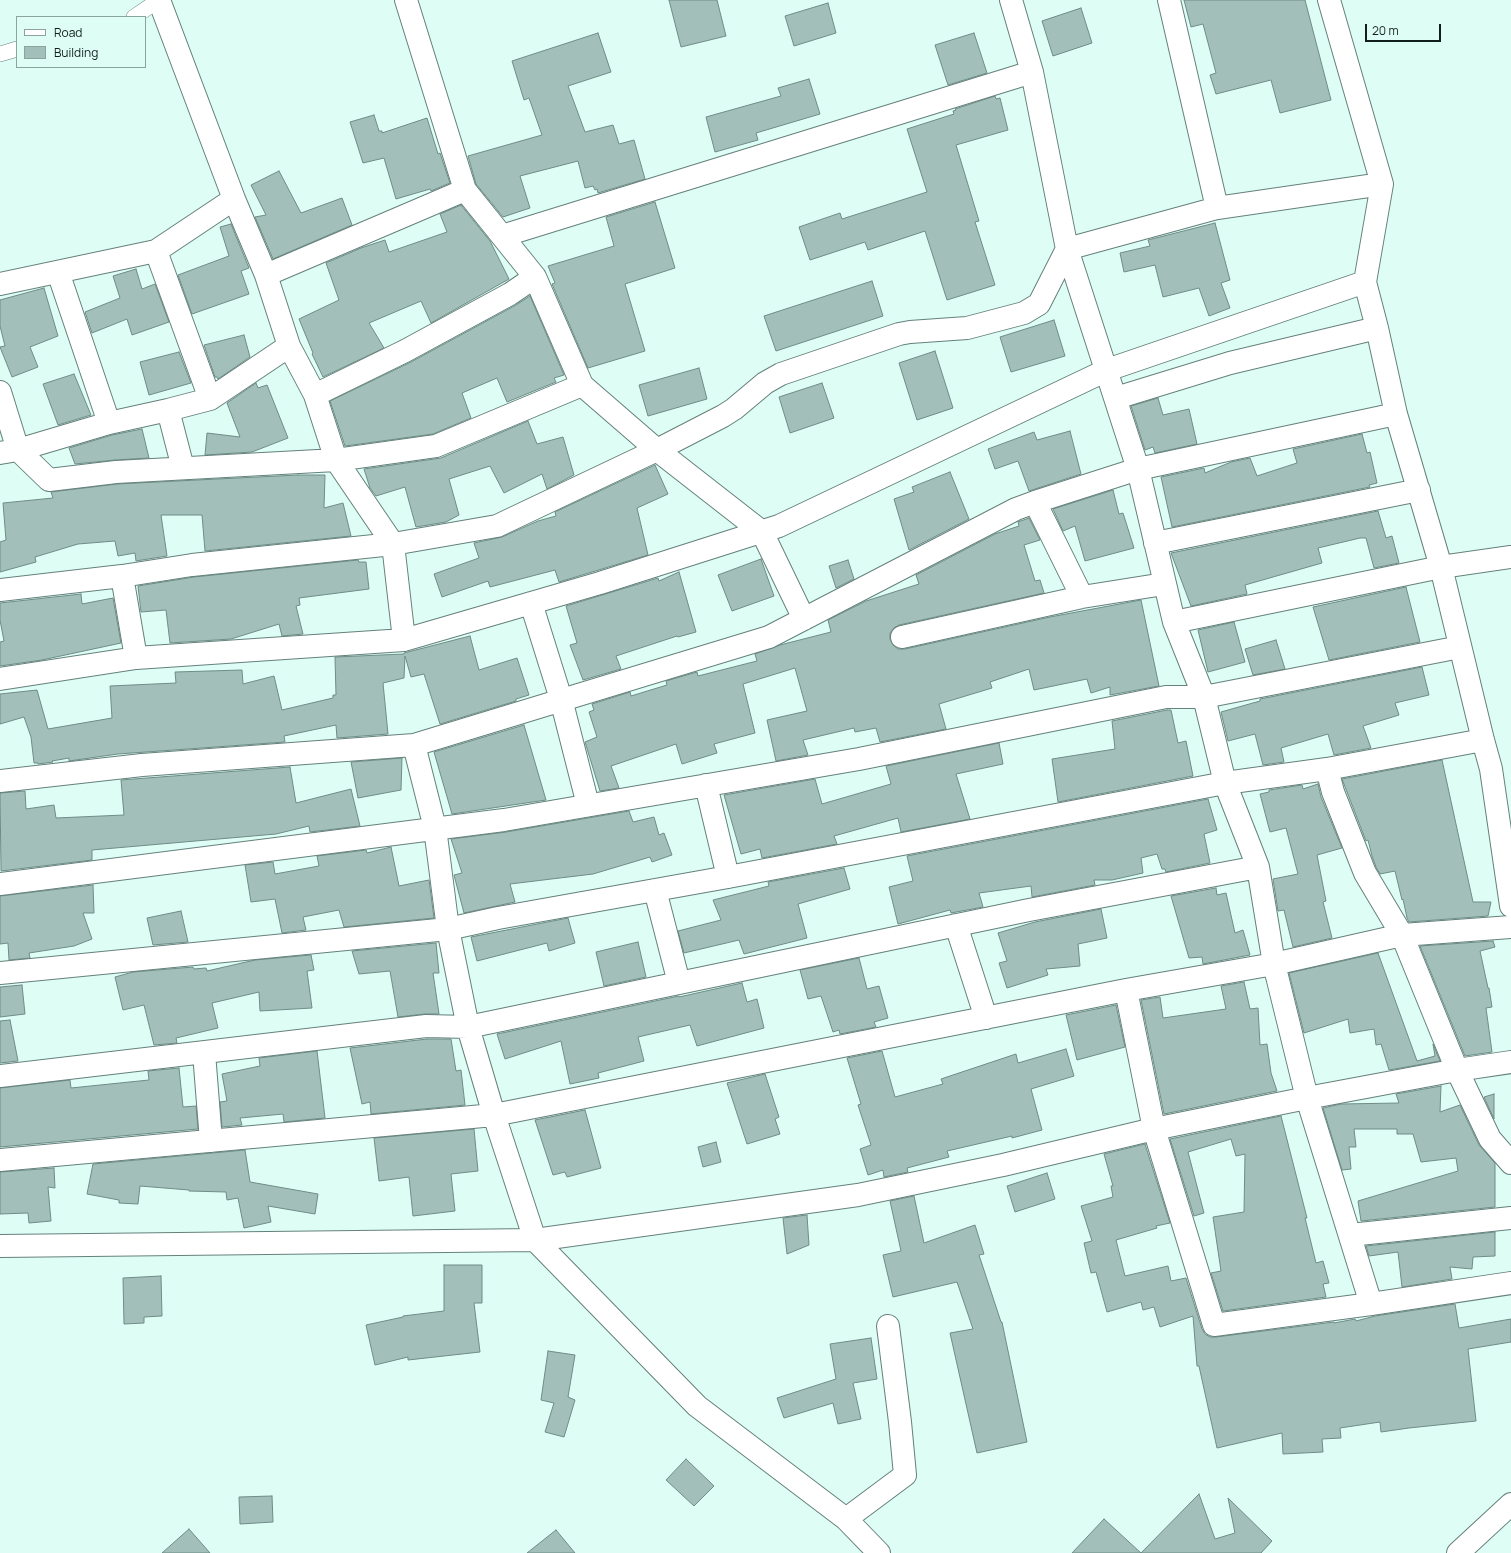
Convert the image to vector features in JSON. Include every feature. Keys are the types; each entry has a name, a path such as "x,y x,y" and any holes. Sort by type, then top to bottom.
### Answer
{"street":[{"path":"159,0 234,199 266,275 289,346 315,394 336,460 392,544 404,640"},
{"path":"406,0 466,190 535,277 582,385 657,450 762,532 804,619"},
{"path":"1011,0 1032,72 1067,249 1138,469 1174,622 1204,697 1225,783 1258,867 1274,964 1307,1098 1371,1304"},
{"path":"1169,0 1217,208"},
{"path":"1329,0 1382,184 1365,282 1396,414 1441,567 1482,740 1491,769 1511,906"},
{"path":"502,236 1032,72"},
{"path":"0,590 122,576 192,565 392,544 497,526 657,450 734,409 764,383 781,374 899,334 967,328 1024,313 1039,304 1067,249 1217,208 1382,184"},
{"path":"266,275 466,190"},
{"path":"0,284 156,251 234,199"},
{"path":"156,251 210,399"},
{"path":"58,272 109,423"},
{"path":"315,394 405,351 510,294 535,277"},
{"path":"0,679 136,658 404,640 600,583 779,526 1107,370 1365,282"},
{"path":"1116,398 1230,363 1377,328"},
{"path":"9,452 109,423 210,399 289,346"},
{"path":"0,392 9,452 49,480 116,472 336,460 436,446 582,385"},
{"path":"168,410 183,468"},
{"path":"0,781 142,765 414,744 769,637 1016,509 1035,502 1138,469 1396,414"},
{"path":"1155,543 1419,490"},
{"path":"1035,502 1082,597"},
{"path":"1174,622 1441,567 1511,557"},
{"path":"122,576 136,658"},
{"path":"902,638 1082,597 1164,584"},
{"path":"531,603 561,699 588,805"},
{"path":"0,884 504,820 859,759 1166,697 1204,697 1460,647"},
{"path":"0,973 448,929 498,918 728,877 1225,783 1327,769 1482,740"},
{"path":"414,744 434,828 448,929 468,1027 494,1116 535,1240 697,1406 846,1519 879,1553"},
{"path":"1327,769 1333,792 1365,873 1402,935 1457,1070 1490,1139 1511,1163"},
{"path":"706,785 728,877"},
{"path":"0,1076 426,1026 468,1027 956,926 1258,867"},
{"path":"655,890 680,983"},
{"path":"956,926 986,1018"},
{"path":"0,1160 494,1116 1126,990 1274,964 1402,935 1511,927"},
{"path":"1126,990 1154,1129 1214,1324 1371,1304 1511,1283"},
{"path":"204,1053 211,1141"},
{"path":"0,1246 535,1240 858,1195 1003,1165 1154,1129 1307,1098 1457,1070 1511,1062"},
{"path":"1350,1235 1511,1218"},
{"path":"846,1519 905,1475 900,1415 888,1326"},
{"path":"1458,1553 1511,1504"}],"lane":[{"path":"135,16 159,0"},
{"path":"0,54 16,49"}],"building":[{"path":"669,0 717,0 726,36 681,47"},
{"path":"1184,0 1305,0 1331,100 1280,113 1271,80 1216,94 1210,75 1216,73 1203,24 1191,27"},
{"path":"828,3 836,33 794,46 785,16"},
{"path":"1081,8 1092,43 1053,56 1042,21"},
{"path":"598,33 611,72 568,86 585,132 613,125 619,144 634,140 645,179 598,193 597,189 595,190 593,186 585,188 578,161 520,176 530,208 503,217 476,184 468,156 542,135 529,98 524,100 512,61"},
{"path":"974,33 987,73 948,85 935,45"},
{"path":"809,79 820,114 756,133 758,140 715,152 706,117 781,96 778,88"},
{"path":"995,96 996,99 1000,98 1008,130 956,145 979,221 975,222 995,285 947,300 925,231 868,250 865,242 810,260 799,227 840,213 842,219 927,192 907,129 954,114 953,111 956,110 955,109"},
{"path":"374,115 379,131 382,131 382,133 427,118 438,154 440,153 450,183 431,191 430,189 396,199 384,158 363,163 350,122"},
{"path":"279,171 301,213 342,198 352,225 273,259 255,217 266,215 251,185"},
{"path":"655,202 675,268 625,284 645,351 588,368 552,284 555,283 548,266 614,246 606,217"},
{"path":"461,205 490,241 509,279 431,323 421,301 369,323 384,348 323,377 312,354 313,353 299,319 339,300 326,263 361,248 385,240 389,252 447,232 440,214"},
{"path":"1215,223 1230,280 1221,283 1230,308 1209,316 1199,288 1163,297 1155,265 1124,272 1120,253 1150,246 1148,240"},
{"path":"231,224 249,268 241,271 249,294 192,314 178,275 229,256 220,227"},
{"path":"136,269 142,289 155,284 169,322 132,335 127,319 92,333 85,312 120,298 113,276"},
{"path":"872,281 883,316 776,351 764,316"},
{"path":"44,288 58,336 30,347 38,367 12,377 0,347 5,346 0,326 0,300"},
{"path":"530,296 564,375 554,378 556,382 507,402 497,378 462,393 471,418 433,434 345,446 330,401 411,362"},
{"path":"1054,320 1065,356 1011,372 1000,337"},
{"path":"244,335 250,357 218,379 215,377 204,345"},
{"path":"935,351 953,408 917,420 899,363"},
{"path":"179,352 191,383 149,395 140,362"},
{"path":"699,368 707,399 648,416 639,385"},
{"path":"74,374 91,415 58,425 43,384"},
{"path":"256,383 258,388 267,385 288,438 252,452 205,455 207,433 240,437 227,403"},
{"path":"822,383 834,418 790,433 779,397"},
{"path":"1158,398 1163,415 1189,409 1197,444 1155,453 1153,447 1145,450 1131,406"},
{"path":"528,421 537,444 563,437 574,475 547,489 542,474 504,493 490,466 449,479 459,515 446,522 416,527 405,487 376,496 370,488 364,469 441,458"},
{"path":"142,429 149,458 75,464 69,448 112,435"},
{"path":"1070,431 1081,474 1029,491 1018,461 995,469 988,449 1034,432 1037,440"},
{"path":"1362,434 1367,453 1370,452 1377,483 1369,485 1370,487 1172,527 1161,477 1204,468 1205,473 1231,462 1250,458 1257,476 1297,463 1293,449"},
{"path":"655,465 668,494 637,508 648,555 559,582 555,570 490,587 488,581 442,597 434,574 479,558 474,543 502,537 538,521 556,516 555,512"},
{"path":"950,472 969,519 909,550 894,499 914,492 912,487"},
{"path":"325,475 324,508 343,503 351,536 205,551 202,515 161,515 167,556 136,561 135,553 118,556 115,541 78,544 35,557 36,562 0,572 0,542 6,540 3,503 53,498 51,492 117,484"},
{"path":"1113,490 1119,514 1123,513 1134,548 1085,561 1075,526 1063,531 1053,509"},
{"path":"1378,511 1386,538 1392,536 1399,563 1374,568 1366,538 1360,538 1318,548 1322,563 1245,585 1247,594 1191,606 1171,553"},
{"path":"1029,518 1040,540 1024,545 1035,581 1040,580 1044,593 899,625 890,633 890,639 893,645 898,649 905,649 1050,617 1141,600 1159,686 1110,695 1110,687 1091,693 1087,679 1034,690 1029,669 990,682 992,688 939,704 946,729 880,742 876,728 855,732 854,728 803,740 808,755 776,761 767,720 807,711 795,668 743,684 755,733 714,744 717,753 682,764 676,744 611,766 619,788 600,791 585,742 597,737 589,712 594,710 592,704 630,692 631,696 667,685 666,681 697,672 698,676 757,661 755,654 780,645 831,632 828,620 866,601 919,584 916,575 995,534 1019,526 1018,522"},
{"path":"761,559 774,596 732,611 718,575"},
{"path":"358,560 359,562 366,562 369,589 299,598 300,605 296,606 303,634 282,636 279,624 231,639 170,643 166,610 141,612 138,586 194,577"},
{"path":"848,560 854,579 836,588 829,566"},
{"path":"679,572 696,632 677,636 616,656 621,669 583,680 570,645 577,643 566,606 658,578 659,581"},
{"path":"1406,587 1420,642 1329,660 1313,607"},
{"path":"81,594 82,604 113,598 121,643 42,660 0,666 0,642 4,641 0,620 0,603"},
{"path":"1234,622 1245,662 1208,672 1198,630"},
{"path":"470,636 479,670 517,658 529,695 516,699 516,701 440,724 424,674 411,677 405,656 404,678 383,683 388,734 337,738 336,725 284,736 285,742 118,754 69,761 69,758 38,764 34,763 31,737 24,717 0,724 0,694 37,690 48,729 112,718 110,686 176,683 175,672 242,670 243,684 274,676 282,710 333,698 333,695 336,695 335,657 404,654"},
{"path":"1276,640 1285,669 1253,675 1245,649"},
{"path":"1422,667 1429,695 1395,703 1399,715 1363,726 1371,748 1334,755 1328,734 1281,748 1284,762 1263,765 1255,734 1228,741 1221,712 1260,701 1260,699"},
{"path":"1171,710 1178,743 1186,741 1193,776 1058,802 1052,759 1115,749 1112,721"},
{"path":"524,725 546,800 452,814 434,752"},
{"path":"999,743 1003,764 956,774 970,819 901,832 898,818 834,836 837,844 762,858 760,849 741,854 724,795 815,779 822,804 891,784 886,766"},
{"path":"402,758 401,790 358,798 351,762"},
{"path":"1442,760 1473,902 1491,902 1488,916 1409,922 1395,871 1380,874 1372,856 1368,840 1366,841 1342,779"},
{"path":"290,767 296,803 351,789 360,826 310,832 309,826 276,834 92,850 92,860 1,871 0,793 25,791 26,809 54,805 56,818 124,815 121,780"},
{"path":"1318,784 1321,797 1342,848 1317,855 1326,901 1323,902 1332,938 1293,947 1284,910 1278,911 1273,879 1298,874 1286,828 1270,832 1260,794 1269,792 1269,790 1302,785 1303,789"},
{"path":"1208,799 1217,830 1204,834 1210,863 1166,872 1165,869 1162,869 1157,854 1141,858 1143,873 1112,880 1094,880 1095,885 1032,897 1031,886 979,893 983,907 951,913 950,910 898,924 889,887 913,881 907,856"},
{"path":"629,811 633,822 654,817 659,835 664,833 672,855 652,862 650,857 593,874 510,884 515,902 464,913 454,875 462,873 451,839 506,832"},
{"path":"391,847 399,886 429,880 434,918 344,927 339,910 303,917 306,930 282,933 275,899 251,902 245,865 273,862 275,874 319,866 317,856 366,850 367,853"},
{"path":"844,868 850,889 798,904 807,938 744,954 739,940 684,953 678,931 721,920 713,900 769,886 768,882"},
{"path":"93,885 94,913 83,913 92,939 74,946 29,953 30,958 9,960 8,943 0,944 0,896"},
{"path":"1216,888 1217,895 1226,893 1235,933 1243,930 1250,955 1203,964 1202,957 1189,958 1171,896"},
{"path":"1101,909 1107,938 1078,944 1080,966 1046,969 1048,975 1007,988 999,963 1007,961 998,933 1035,922"},
{"path":"181,911 188,942 153,945 147,918"},
{"path":"568,918 575,943 549,951 547,943 477,961 471,937"},
{"path":"1493,941 1495,947 1480,951 1492,1007 1486,1008 1492,1052 1465,1056 1420,946"},
{"path":"638,942 646,977 604,986 596,952"},
{"path":"436,943 439,973 433,973 439,1014 398,1017 390,971 359,974 352,951"},
{"path":"1378,953 1417,1061 1435,1056 1433,1044 1440,1061 1389,1070 1381,1044 1376,1045 1374,1029 1350,1033 1348,1019 1304,1033 1289,973"},
{"path":"311,955 314,970 307,971 312,1008 260,1011 259,992 212,1003 218,1028 176,1038 177,1043 154,1045 144,1005 123,1010 115,977 133,972 193,967 194,969 206,968 207,971 255,960"},
{"path":"859,958 867,989 879,986 888,1018 874,1022 876,1027 840,1034 839,1030 833,1032 821,996 808,999 800,970"},
{"path":"1244,982 1250,1009 1258,1008 1260,1045 1267,1044 1271,1073 1277,1091 1164,1114 1141,1000 1160,997 1163,1018 1226,1009 1221,986"},
{"path":"742,983 747,1002 757,999 764,1028 697,1046 690,1025 638,1037 644,1061 598,1073 599,1078 570,1084 561,1041 505,1059 497,1034 679,997"},
{"path":"22,985 25,1014 0,1017 0,987"},
{"path":"1116,1005 1125,1047 1077,1060 1066,1015"},
{"path":"10,1020 18,1061 0,1063 0,1021"},
{"path":"427,1039 451,1039 456,1071 461,1070 465,1105 371,1114 370,1102 362,1104 350,1048"},
{"path":"1066,1049 1074,1076 1031,1089 1042,1130 1012,1138 1012,1136 947,1151 949,1157 907,1168 908,1172 884,1177 883,1170 868,1175 860,1149 871,1145 858,1105 861,1104 847,1058 882,1051 895,1097 943,1084 941,1079 1016,1054 1018,1063"},
{"path":"317,1051 325,1118 284,1122 283,1114 240,1118 242,1125 222,1127 220,1102 227,1101 222,1074 260,1066 259,1058"},
{"path":"179,1068 183,1107 196,1106 198,1129 0,1147 0,1088 70,1080 71,1088 149,1080 148,1071"},
{"path":"765,1074 779,1117 775,1119 780,1134 747,1144 727,1083"},
{"path":"1441,1086 1440,1112 1460,1105 1479,1145 1495,1163 1495,1207 1361,1221 1358,1201 1458,1171 1456,1158 1421,1162 1413,1134 1397,1134 1397,1129 1354,1129 1356,1147 1349,1147 1351,1169 1342,1170 1323,1108 1341,1104 1399,1103 1396,1094"},
{"path":"1494,1094 1494,1119 1484,1097"},
{"path":"585,1110 601,1168 567,1177 565,1172 553,1175 535,1120"},
{"path":"1281,1116 1307,1218 1305,1218 1316,1263 1323,1261 1329,1283 1323,1284 1326,1297 1223,1311 1211,1273 1221,1271 1213,1217 1244,1212 1245,1154 1236,1156 1231,1139 1188,1152 1204,1213 1194,1216 1170,1139"},
{"path":"474,1129 478,1171 451,1174 455,1211 413,1216 409,1177 379,1181 374,1138"},
{"path":"716,1142 721,1162 703,1167 698,1147"},
{"path":"1145,1144 1170,1223 1156,1226 1157,1228 1116,1240 1125,1276 1168,1266 1171,1281 1186,1278 1202,1329 1205,1334 1210,1337 1334,1323 1355,1319 1356,1321 1375,1316 1455,1304 1459,1328 1511,1319 1511,1342 1468,1349 1476,1421 1381,1432 1380,1422 1340,1428 1341,1438 1322,1439 1323,1452 1283,1454 1282,1433 1217,1448 1199,1366 1197,1366 1193,1316 1160,1327 1154,1307 1143,1310 1141,1302 1107,1312 1096,1272 1091,1273 1084,1243 1092,1241 1081,1206 1113,1197 1111,1186 1113,1186 1104,1154"},
{"path":"245,1150 250,1182 318,1194 315,1214 268,1206 271,1222 244,1228 238,1198 227,1200 226,1192 189,1191 140,1186 138,1204 119,1203 119,1200 87,1194 93,1164"},
{"path":"54,1168 55,1188 48,1187 51,1221 29,1223 28,1213 0,1214 0,1172"},
{"path":"1047,1173 1055,1199 1015,1212 1007,1186"},
{"path":"914,1196 924,1243 975,1225 984,1254 979,1255 1002,1322 1027,1442 977,1453 950,1333 973,1329 957,1282 893,1297 883,1255 901,1251 890,1201"},
{"path":"807,1215 809,1245 787,1254 783,1218"},
{"path":"1495,1232 1495,1256 1473,1257 1472,1269 1450,1267 1452,1279 1402,1287 1398,1252 1369,1256 1366,1246"},
{"path":"444,1265 482,1265 482,1303 474,1303 480,1352 408,1360 408,1357 375,1365 366,1325 403,1316 444,1311"},
{"path":"161,1276 162,1316 144,1317 144,1323 124,1324 123,1278"},
{"path":"871,1338 877,1379 853,1383 861,1419 838,1424 833,1403 784,1418 777,1398 836,1379 830,1344"},
{"path":"548,1351 575,1355 568,1397 575,1400 564,1437 545,1432 554,1403 541,1400"},
{"path":"686,1459 714,1486 694,1506 666,1480"},
{"path":"1199,1494 1215,1539 1235,1533 1228,1498 1272,1541 1261,1553 1141,1553"},
{"path":"272,1496 273,1522 240,1524 239,1497"},
{"path":"1104,1519 1141,1553 1072,1553"},
{"path":"189,1529 210,1553 162,1553"},
{"path":"556,1530 575,1553 527,1553"}]}
